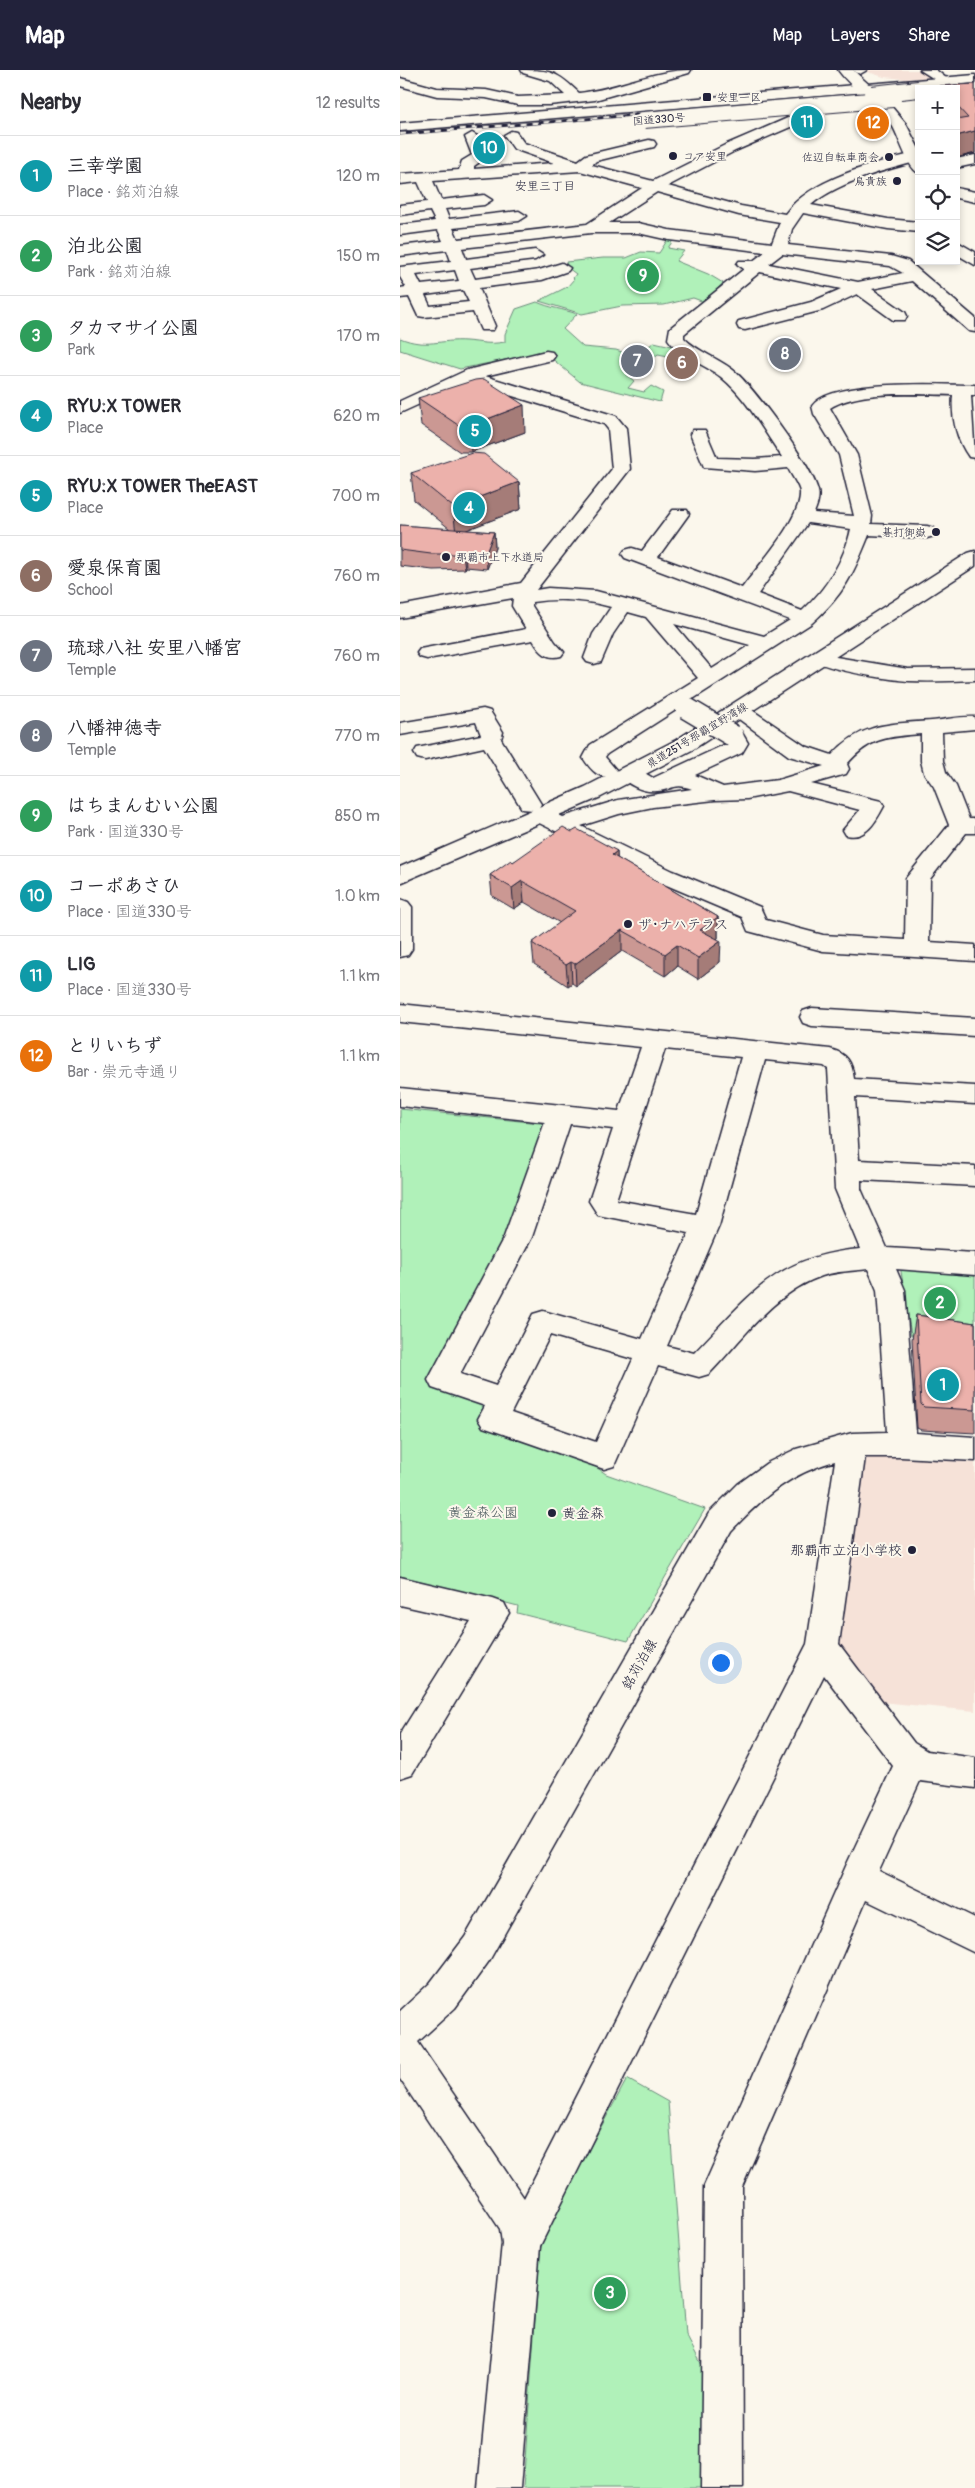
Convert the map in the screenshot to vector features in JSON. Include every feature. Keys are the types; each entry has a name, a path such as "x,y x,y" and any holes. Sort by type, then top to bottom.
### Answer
{"main road":[{"path":"400,82 437,92 486,94 518,101 577,99 684,70"},
{"path":"845,70 885,105 901,126 915,158"},
{"path":"522,71 555,78 577,99"},
{"path":"486,94 501,82"},
{"path":"400,128 867,89 974,82"},
{"path":"954,85 974,82"},
{"path":"960,91 974,82"},
{"name":"国道330号","path":"400,140 915,90"},
{"name":"国道330号","path":"400,128 643,116 915,96"},
{"path":"508,118 518,101"},
{"path":"626,126 915,102"},
{"path":"591,228 654,187 715,155 796,119 799,112"},
{"path":"454,138 530,134"},
{"path":"501,136 524,149 739,210 793,213 915,227"},
{"path":"466,174 467,164 480,157 472,137"},
{"path":"400,140 418,140"},
{"path":"400,179 581,166 591,158 649,144"},
{"path":"960,163 975,159"},
{"path":"746,596 802,517 808,505 808,490 794,462 745,390 726,373 680,344 675,336 676,332 779,248 782,231 793,213 819,190 880,167 915,163"},
{"path":"424,178 487,326"},
{"path":"960,194 975,197"},
{"path":"400,210 484,200"},
{"path":"400,230 519,216"},
{"path":"478,306 424,312 408,292 400,251 591,228 638,228 669,234 896,262 916,275 975,327"},
{"path":"960,249 975,260"},
{"path":"404,271 535,255"},
{"path":"729,261 858,287 899,316"},
{"path":"408,292 542,275 562,268"},
{"path":"745,325 816,306 858,287 916,275"},
{"path":"400,408 468,378 473,374 546,356"},
{"path":"400,612 517,591 528,587 621,469 616,428 610,420 468,378"},
{"path":"606,771 594,758 598,750 681,705 711,680 805,619 827,599 841,579 863,516 848,455 823,414 821,406 834,399 859,393 936,389 969,390 960,405 970,444 975,453"},
{"path":"699,434 710,463 755,465 794,462"},
{"path":"680,514 639,557 805,619"},
{"path":"802,517 894,532 927,532"},
{"name":"県道251号那覇宜野湾線","path":"400,876 536,810 707,713 950,556 975,543"},
{"name":"県道251号那覇宜野湾線","path":"400,860 630,774 684,745 740,710 975,557"},
{"path":"554,652 522,606 522,599 548,594 596,597 768,643"},
{"path":"594,658 603,634 623,604"},
{"path":"654,613 711,680"},
{"path":"427,652 539,633"},
{"path":"820,657 832,662 908,675 975,674"},
{"path":"630,774 644,783 650,784 673,778 734,748 737,743 733,736 681,705"},
{"path":"740,710 797,751 836,763"},
{"path":"400,729 483,714 492,732 490,739 536,810 568,829 665,876 752,912 756,926 822,943 975,953"},
{"path":"836,763 854,743 877,732 975,723"},
{"path":"917,949 918,878 967,826 946,786 935,773 932,761 931,727"},
{"path":"425,753 490,739"},
{"path":"568,829 567,822 662,797 746,792 789,784 838,770 836,763"},
{"path":"673,778 695,782 720,794"},
{"path":"789,784 873,806 867,816 854,830"},
{"path":"400,907 400,949"},
{"path":"400,1013 756,1049 830,1058 840,1065 848,1189 891,1290 902,1444"},
{"path":"812,1017 975,1027"},
{"path":"656,1040 602,1201 607,1208 706,1226"},
{"path":"756,1049 706,1226 652,1353 604,1457 493,1419 542,1322 652,1353 699,1366 760,1301 791,1277 808,1270 842,1262 876,1258 975,1264"},
{"path":"842,1087 975,1096"},
{"path":"400,1097 629,1121"},
{"path":"503,1400 442,1380 518,1237 561,1114"},
{"path":"847,1169 975,1176"},
{"name":"銘苅泊線","path":"400,2034 418,2022 440,1999 477,1949 720,1522 744,1495 772,1474 806,1456 852,1445 902,1444 975,1449"},
{"path":"521,2243 823,1645 852,1445"},
{"path":"400,1591 493,1613 400,1763"},
{"path":"823,1645 828,1655 902,1754 912,1762 935,1769 975,1773"},
{"path":"722,2488 723,2186 858,1878 912,1762"},
{"path":"858,1878 975,1936"},
{"path":"400,2047 518,2223 521,2243 499,2488"}],"shaded area":[{"path":"861,70 925,70 935,77 905,79 884,77"},
{"name":"那覇市立泊小学校","path":"868,1458 917,1458 975,1463 975,1711 880,1702 837,1648 861,1464"}],"green space":[{"path":"668,239 674,239 668,248 684,251 676,261 708,274 723,283 704,302 693,298 664,305 622,306 582,314 539,301 567,287 574,279 576,274 568,268 566,262 603,258 626,258 641,252 659,253"},
{"path":"537,302 577,314 563,329 583,347 616,350 631,355 624,362 638,366 627,375 634,381 628,388 644,392 651,386 663,392 660,402 580,382 544,352 460,369 400,350 400,338 418,343 457,341 505,342 505,334 516,309"},
{"path":"654,342 676,347 672,350 679,355 673,357 658,354 653,358 639,354"},
{"name":"黄金森公園","path":"400,1109 550,1124 517,1224 434,1382 493,1403 483,1423 596,1467 606,1474 705,1509 628,1641 517,1613 518,1606 400,1576"},
{"path":"900,1265 975,1270 975,1341 911,1335"},
{"path":"627,2079 668,2102 686,2335 706,2373 705,2488 523,2488 540,2252 544,2232"}],"building":[{"path":"975,84 975,131 960,135 960,119 968,118 960,109 960,85 957,85"},
{"path":"484,379 524,405 469,426 458,425 418,398 475,380"},
{"path":"472,453 484,454 519,482 453,507 411,473"},
{"path":"400,525 494,532 486,553 465,551 463,554 431,554 400,550"},
{"name":"ザ･ナハテラス","path":"563,827 572,832 577,829 617,851 612,855 718,917 700,930 721,941 698,958 677,945 665,954 622,930 575,964 571,962 566,965 532,943 575,911 522,881 512,888 490,875 511,860 513,862"},
{"path":"916,1315 975,1323 975,1410 924,1407 921,1404"}],"railway":[{"path":"400,134 915,92"}],"place":[{"name":"安里一区","path":"707,97"},
{"name":"LIG","path":"807,122"},
{"name":"とりいちず","path":"873,123"},
{"name":"コーポあさひ","path":"489,148"},
{"name":"コア安里","path":"673,156"},
{"name":"佐辺自転車商会","path":"889,157"},
{"name":"鳥貴族","path":"897,181"},
{"name":"はちまんむい公園","path":"643,276"},
{"name":"八幡神徳寺","path":"785,354"},
{"name":"琉球八社 安里八幡宮","path":"637,361"},
{"name":"愛泉保育園","path":"682,363"},
{"name":"RYU:X TOWER TheEAST","path":"475,431"},
{"name":"RYU:X TOWER","path":"469,508"},
{"name":"碁打御嶽","path":"936,532"},
{"name":"那覇市上下水道局","path":"446,557"},
{"name":"ザ･ナハテラス","path":"628,924"},
{"name":"泊北公園","path":"940,1303"},
{"name":"三幸学園","path":"943,1385"},
{"name":"黄金森","path":"552,1513"},
{"name":"那覇市立泊小学校","path":"912,1550"},
{"name":"タカマサイ公園","path":"610,2293"}],"district":[{"name":"安里三丁目","path":"545,186"}]}
